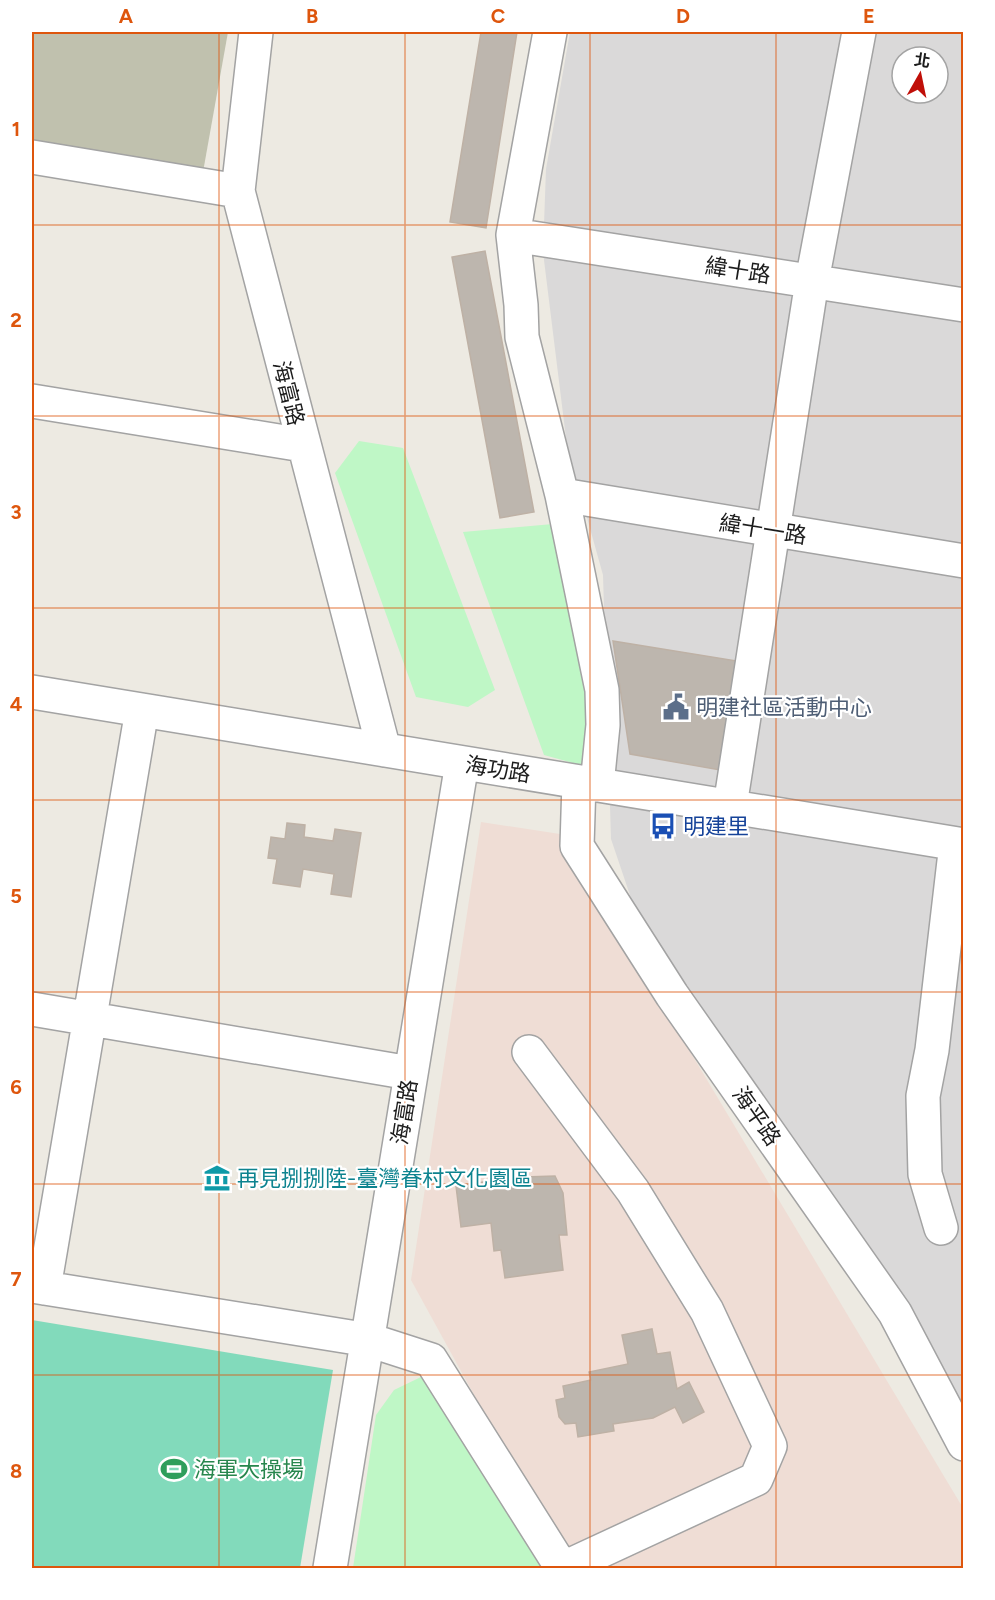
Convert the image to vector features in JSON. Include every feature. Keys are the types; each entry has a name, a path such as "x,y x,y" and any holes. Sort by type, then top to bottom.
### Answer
{"street":[{"name":"海富路","path":"256,32 238,191 384,750"},
{"name":"海平路","path":"550,32 513,235 521,305 522,337 562,495 602,690 603,725 588,783 577,846 672,995 895,1313 963,1444"},
{"path":"730,806 812,281 859,32"},
{"path":"32,157 238,191"},
{"name":"緯十路","path":"513,235 963,305"},
{"path":"32,401 303,445"},
{"name":"緯十一路","path":"562,495 963,561"},
{"name":"海功路","path":"32,692 960,845"},
{"path":"142,710 89,1018 38,1287 369,1340 431,1360 563,1569 756,1479 770,1446 707,1311 633,1191 529,1052"},
{"name":"海富路","path":"330,1569 462,763"},
{"path":"941,1228 925,1174 923,1096 932,1050 960,845"},
{"path":"32,1009 411,1073"}],"shaded area":[{"path":"32,32 228,32 203,172 32,140"},
{"path":"570,32 963,32 963,1407 910,1310 801,1155 635,910 611,839 603,575 567,446 543,252 546,169"},
{"path":"481,822 560,834 963,1508 963,1568 569,1568 411,1280"}],"green space":[{"path":"359,441 403,448 495,690 468,707 416,697 335,473"},
{"path":"553,524 591,694 584,766 544,755 463,532"},
{"name":"海軍大操場","path":"32,1320 333,1370 300,1568 32,1568"},
{"path":"423,1376 553,1568 353,1568 376,1415 394,1390"}],"building":[{"path":"481,32 517,32 486,228 450,222"},
{"path":"485,251 534,512 500,518 452,257"},
{"name":"明建社區活動中心","path":"613,641 737,661 720,770 630,754"},
{"path":"287,823 305,825 304,837 333,841 335,829 361,833 351,897 331,894 334,874 303,869 300,887 273,883 277,859 268,858 271,837 285,839"},
{"path":"555,1176 563,1193 567,1235 559,1235 563,1270 505,1278 501,1250 494,1251 491,1223 461,1227 456,1186 490,1181 495,1189 522,1185 524,1177"},
{"path":"652,1329 657,1354 670,1352 677,1389 689,1382 704,1412 683,1423 675,1407 653,1418 613,1424 614,1431 578,1437 576,1423 565,1424 559,1417 556,1400 565,1398 563,1386 591,1380 589,1372 628,1364 622,1335"}],"place":[{"name":"明建社區活動中心","path":"676,707"},
{"name":"明建里","path":"663,826"},
{"name":"再見捌捌陸-臺灣眷村文化園區","path":"217,1178"},
{"name":"海軍大操場","path":"174,1469"}]}
